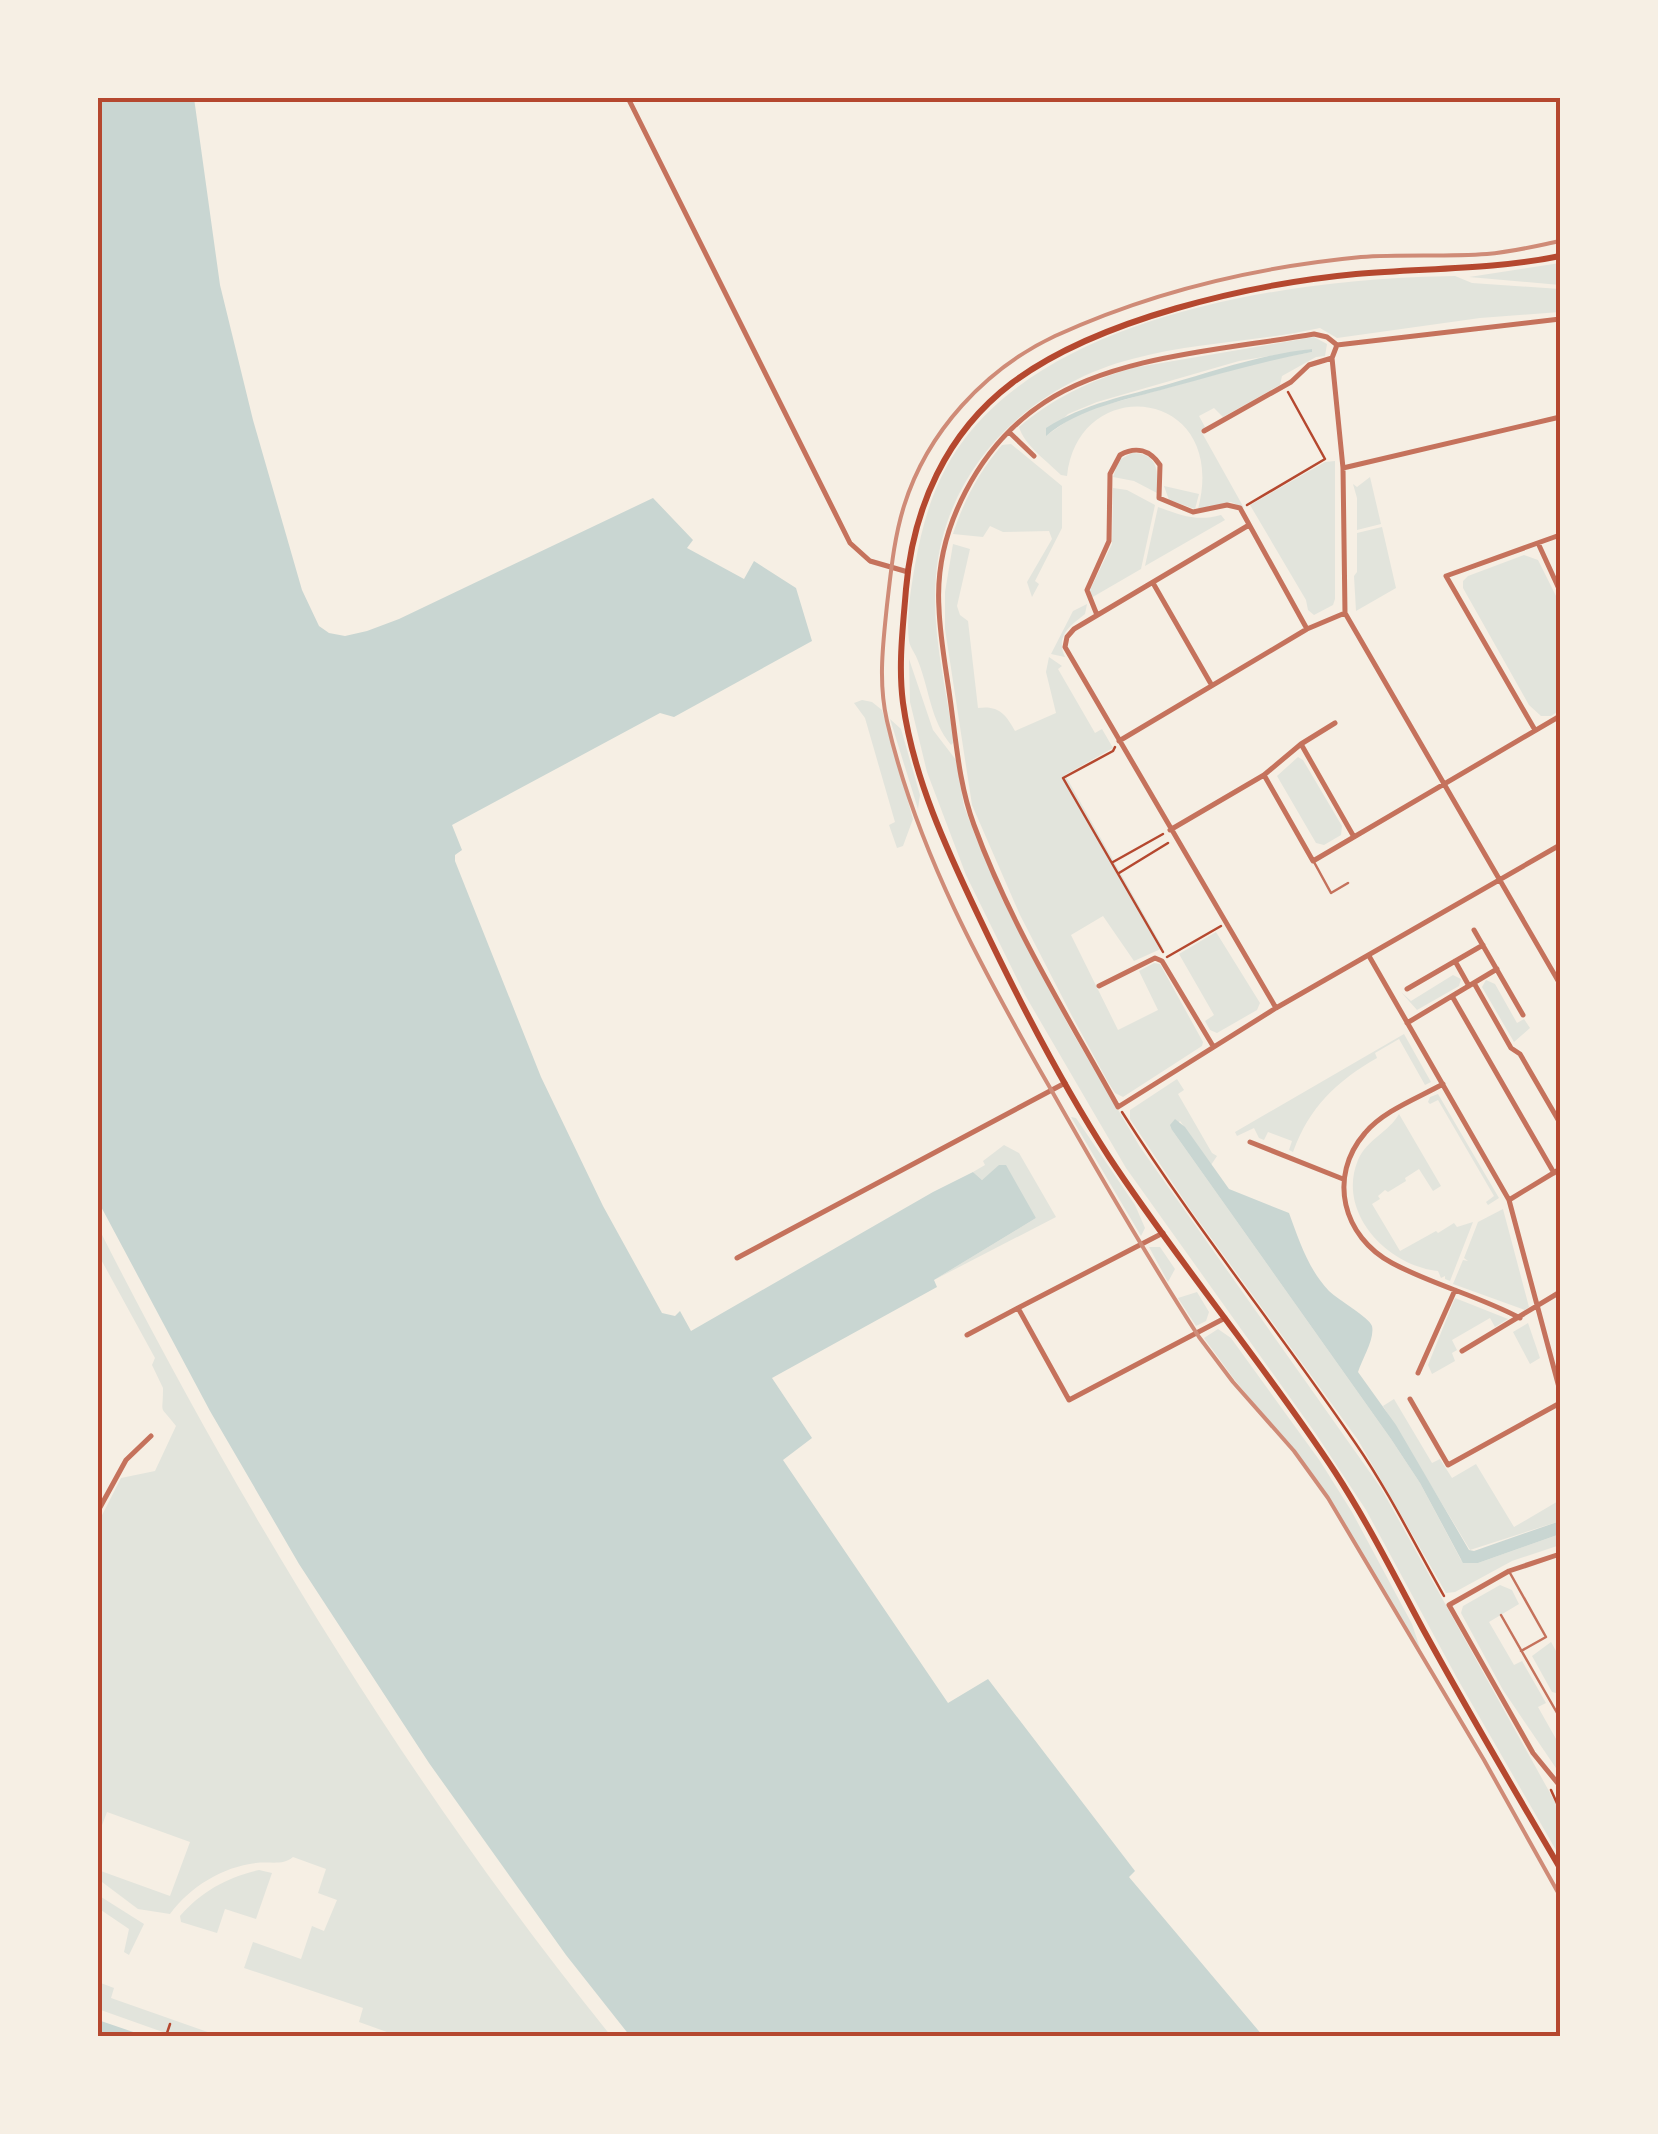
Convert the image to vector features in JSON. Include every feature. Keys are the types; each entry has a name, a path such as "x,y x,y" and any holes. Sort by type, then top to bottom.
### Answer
{"main road":[{"path":"1560,256 1499,266 1341,276 1265,288 1164,314 1058,355 1008,386 960,435 920,511 908,572 900,679 916,759 939,826 966,889 1065,1083 1110,1157 1353,1500 1560,1868"}],"street":[{"path":"628,98 850,543 870,561 908,572"},
{"path":"1560,319 1337,345 1314,334 1136,364 1066,390 1043,403 1009,432 982,463 962,496 948,537 938,605 964,792 973,824 1029,948 1118,1107 1276,1008 1560,845"},
{"path":"1337,345 1332,358 1343,468 1345,613 1560,984"},
{"path":"1204,432 1284,386 1308,365 1332,358"},
{"path":"1343,468 1560,417"},
{"path":"1009,432 1034,456"},
{"path":"1097,614 1087,590 1109,541 1110,474 1120,455 1144,450 1156,459 1162,472 1159,498 1193,512 1234,505 1244,512 1248,526 1307,630"},
{"path":"1248,526 1097,614 1067,636 1065,647 1276,1008"},
{"path":"1535,730 1446,576 1560,534"},
{"path":"1538,543 1560,591"},
{"path":"1153,583 1212,686"},
{"path":"1118,741 1307,630 1345,613"},
{"path":"1264,774 1313,861 1560,716"},
{"path":"1170,830 1264,774 1301,744 1335,724"},
{"path":"1301,744 1354,837"},
{"path":"1474,930 1523,1015"},
{"path":"1407,989 1483,945"},
{"path":"1369,956 1509,1200 1560,1390"},
{"path":"1099,986 1155,958 1164,960 1213,1046"},
{"path":"1455,961 1511,1048 1520,1054 1560,1124"},
{"path":"1408,1022 1497,969"},
{"path":"1452,996 1557,1171 1509,1200"},
{"path":"737,1258 1065,1083"},
{"path":"1443,1084 1364,1134 1351,1154 1343,1179 1349,1218 1367,1244 1391,1262 1520,1318"},
{"path":"1250,1142 1343,1179"},
{"path":"967,1335 1163,1233"},
{"path":"1418,1373 1456,1290"},
{"path":"1462,1352 1560,1292"},
{"path":"1018,1308 1068,1400 1225,1318"},
{"path":"1410,1398 1448,1465 1560,1403"},
{"path":"98,1511 126,1460 151,1436"},
{"path":"1560,1554 1509,1572 1449,1604 1533,1752 1560,1786"}],"lane":[{"path":"1313,861 1330,892 1348,883"},
{"path":"1509,1572 1546,1637 1521,1651"},
{"path":"1501,1615 1560,1718"},
{"path":"1552,1704 1560,1700"}],"path":[{"path":"1246,506 1326,459 1284,386"},
{"path":"1118,741 1113,751 1063,778 1164,960 1225,924"},
{"path":"1112,863 1170,830"},
{"path":"1118,873 1176,839"},
{"path":"1118,1107 1160,1172 1363,1455 1449,1604"},
{"path":"166,2036 170,2024"}],"shaded area":[{"path":"98,98 194,98 220,285 253,420 302,590 319,626 345,636 399,619 653,498 693,540 687,548 744,579 754,561 796,588 812,641 674,717 660,713 452,825 462,850 455,855 455,861 541,1077 603,1206 662,1313 675,1316 680,1311 691,1331 933,1192 973,1172 982,1180 999,1165 1006,1165 1036,1218 934,1280 937,1287 772,1378 812,1438 783,1460 948,1703 988,1679 1135,1871 1129,1877 1263,2036 630,2036 566,1955 429,1763 299,1564 210,1411 98,1201"},
{"path":"1560,263 1560,285 1469,277"},
{"path":"1455,276 1472,283 1560,289 1560,312 1480,318 1337,338 1320,328 1155,353 1095,371 1060,389 1028,410 1000,436 975,466 956,500 943,536 936,576 937,638 954,742 951,745 934,715 910,644 911,593 921,535 941,478 956,451 998,403 1051,365 1114,335 1182,312 1325,284"},
{"path":"1314,337 1327,344 1325,356 1282,376 1280,385 1223,417 1214,408 1199,416 1205,427 1201,431 1244,508 1231,502 1198,509 1202,468 1193,438 1174,417 1149,407 1122,408 1097,420 1077,442 1067,476 1061,475 1026,440 1019,427 1045,407 1132,368","holes":["1312,352 1268,360 1098,407 1073,417 1047,435 1068,414 1097,402 1239,361"]},
{"path":"1312,349 1104,406 1074,418 1046,436 1046,428 1061,419 1106,401 1258,359"},
{"path":"1011,444 1062,486 1062,528 1035,581 1039,584 1032,597 1027,582 1052,539 1049,531 1003,532 990,526 983,537 953,534 979,476 1002,445"},
{"path":"1132,453 1152,460 1157,471 1157,493 1134,481 1113,477 1119,460"},
{"path":"1335,461 1335,599 1333,605 1314,615 1250,505 1325,462"},
{"path":"1370,477 1381,524 1357,530 1353,484 1357,487"},
{"path":"1164,486 1199,494 1195,509 1169,500"},
{"path":"1113,488 1127,490 1155,505 1141,569 1091,598 1090,590 1112,544"},
{"path":"1158,507 1196,518 1221,515 1225,520 1145,566"},
{"path":"1382,527 1396,588 1356,611 1357,533"},
{"path":"953,544 970,549 957,606 968,621 978,708 1001,712 1015,731 1056,713 1046,672 1049,657 1062,666 1058,669 1095,733 1102,729 1113,748 1065,775 1163,948 1134,961 1103,916 1071,935 1118,1030 1158,1010 1139,971 1154,963 1160,964 1203,1042 1123,1097 1108,1082 1072,1016 1020,915 972,805 945,629 945,592"},
{"path":"1524,555 1538,560 1560,604 1560,710 1551,716 1541,716 1529,705 1463,588 1468,576"},
{"path":"1087,604 1085,614 1063,637 1065,657 1051,654 1073,611"},
{"path":"909,659 933,730 956,760 964,806 1003,901 1071,1030 1140,1147 1381,1488 1560,1811 1560,1857 1366,1510 1126,1168 1025,995 966,875 927,772 910,702"},
{"path":"862,700 882,710 913,819 903,846 897,848 889,825 895,822 865,718 854,703"},
{"path":"890,719 901,729 920,795 918,809"},
{"path":"1298,757 1342,826 1341,835 1324,845 1316,843 1277,776"},
{"path":"1216,932 1260,1003 1257,1010 1217,1033 1205,1021 1214,1015 1179,954"},
{"path":"1453,975 1461,979 1459,986 1417,1010 1401,992 1411,1001"},
{"path":"1486,980 1495,984 1517,1023 1524,1019 1530,1028 1514,1042 1482,987"},
{"path":"1404,1034 1431,1082 1425,1085 1399,1039 1375,1053 1377,1058 1326,1097 1307,1122 1293,1152 1289,1150 1292,1141 1268,1132 1264,1140 1254,1128 1237,1136 1235,1132"},
{"path":"1177,1079 1184,1090 1178,1094 1217,1156 1211,1165 1180,1121 1172,1130 1391,1439 1420,1483 1461,1560 1478,1563 1560,1534 1560,1545 1512,1561 1455,1592 1446,1593 1358,1440 1190,1209 1130,1119 1130,1110"},
{"path":"1438,1094 1499,1198 1488,1205 1486,1202 1494,1196 1438,1100 1428,1102"},
{"path":"1399,1114 1441,1186 1433,1191 1419,1169 1406,1181 1388,1192 1385,1190 1372,1204 1400,1251 1454,1223 1457,1227 1473,1222 1450,1281 1445,1276 1441,1278 1438,1271 1419,1267 1385,1248 1360,1217 1354,1199 1358,1160"},
{"path":"1071,1117 1076,1118 1135,1205 1145,1228 1141,1236"},
{"path":"1175,1119 1185,1127 1229,1189 1289,1213 1315,1273 1333,1294 1370,1323 1372,1337 1358,1372 1396,1425 1469,1550 1560,1521 1560,1534 1478,1563 1463,1563 1391,1439 1172,1130 1170,1125"},
{"path":"1004,1145 1019,1153 1056,1217 934,1280 1036,1218 999,1166 982,1180 973,1172"},
{"path":"1503,1209 1529,1307 1525,1310 1453,1284 1463,1260 1468,1261 1464,1258 1478,1222"},
{"path":"98,1227 210,1438 334,1645 467,1845 611,2036 398,2036 359,2022 363,2008 244,1968 253,1942 301,1959 312,1926 324,1931 337,1900 318,1893 326,1869 293,1857 243,1865 219,1874 197,1887 170,1914 138,1909 98,1879 98,1870 170,1896 190,1842 107,1812 98,1836 98,1523 121,1478 155,1471 176,1426 163,1409 163,1388 152,1365 155,1358 98,1254"},
{"path":"1149,1247 1160,1247 1175,1269 1168,1282"},
{"path":"1197,1292 1209,1312 1206,1321 1196,1326 1178,1298"},
{"path":"1455,1298 1508,1319 1495,1327 1490,1318 1452,1340 1457,1350 1452,1353 1455,1361 1432,1374 1428,1365"},
{"path":"1528,1323 1540,1358 1530,1364 1513,1332"},
{"path":"1218,1329 1231,1338 1320,1461 1412,1624 1421,1651 1320,1484 1204,1338"},
{"path":"1394,1399 1432,1463 1440,1459 1452,1478 1476,1464 1514,1527 1560,1500 1560,1521 1470,1550 1383,1406"},
{"path":"1500,1585 1512,1590 1519,1604 1489,1622 1514,1665 1522,1661 1546,1703 1538,1707 1560,1746 1560,1774 1503,1690 1461,1613 1463,1606"},
{"path":"1551,1642 1560,1658 1560,1694 1552,1692 1532,1656"},
{"path":"259,1870 272,1873 256,1919 225,1909 217,1933 181,1922 180,1916 206,1893 225,1881"},
{"path":"98,1895 144,1924 129,1955 124,1952 129,1929 98,1908"},
{"path":"98,1982 114,1988 111,1998 219,2036 174,2036 98,2009"},
{"path":"98,2020 145,2036 98,2036"}],"railway":[{"path":"1560,241 1496,253 1361,257 1244,275 1129,306 1029,350 1005,366 962,406 943,428 914,479 893,555 882,677 887,721 916,817 954,909 1024,1043 1199,1337 1328,1498 1560,1896"}]}
